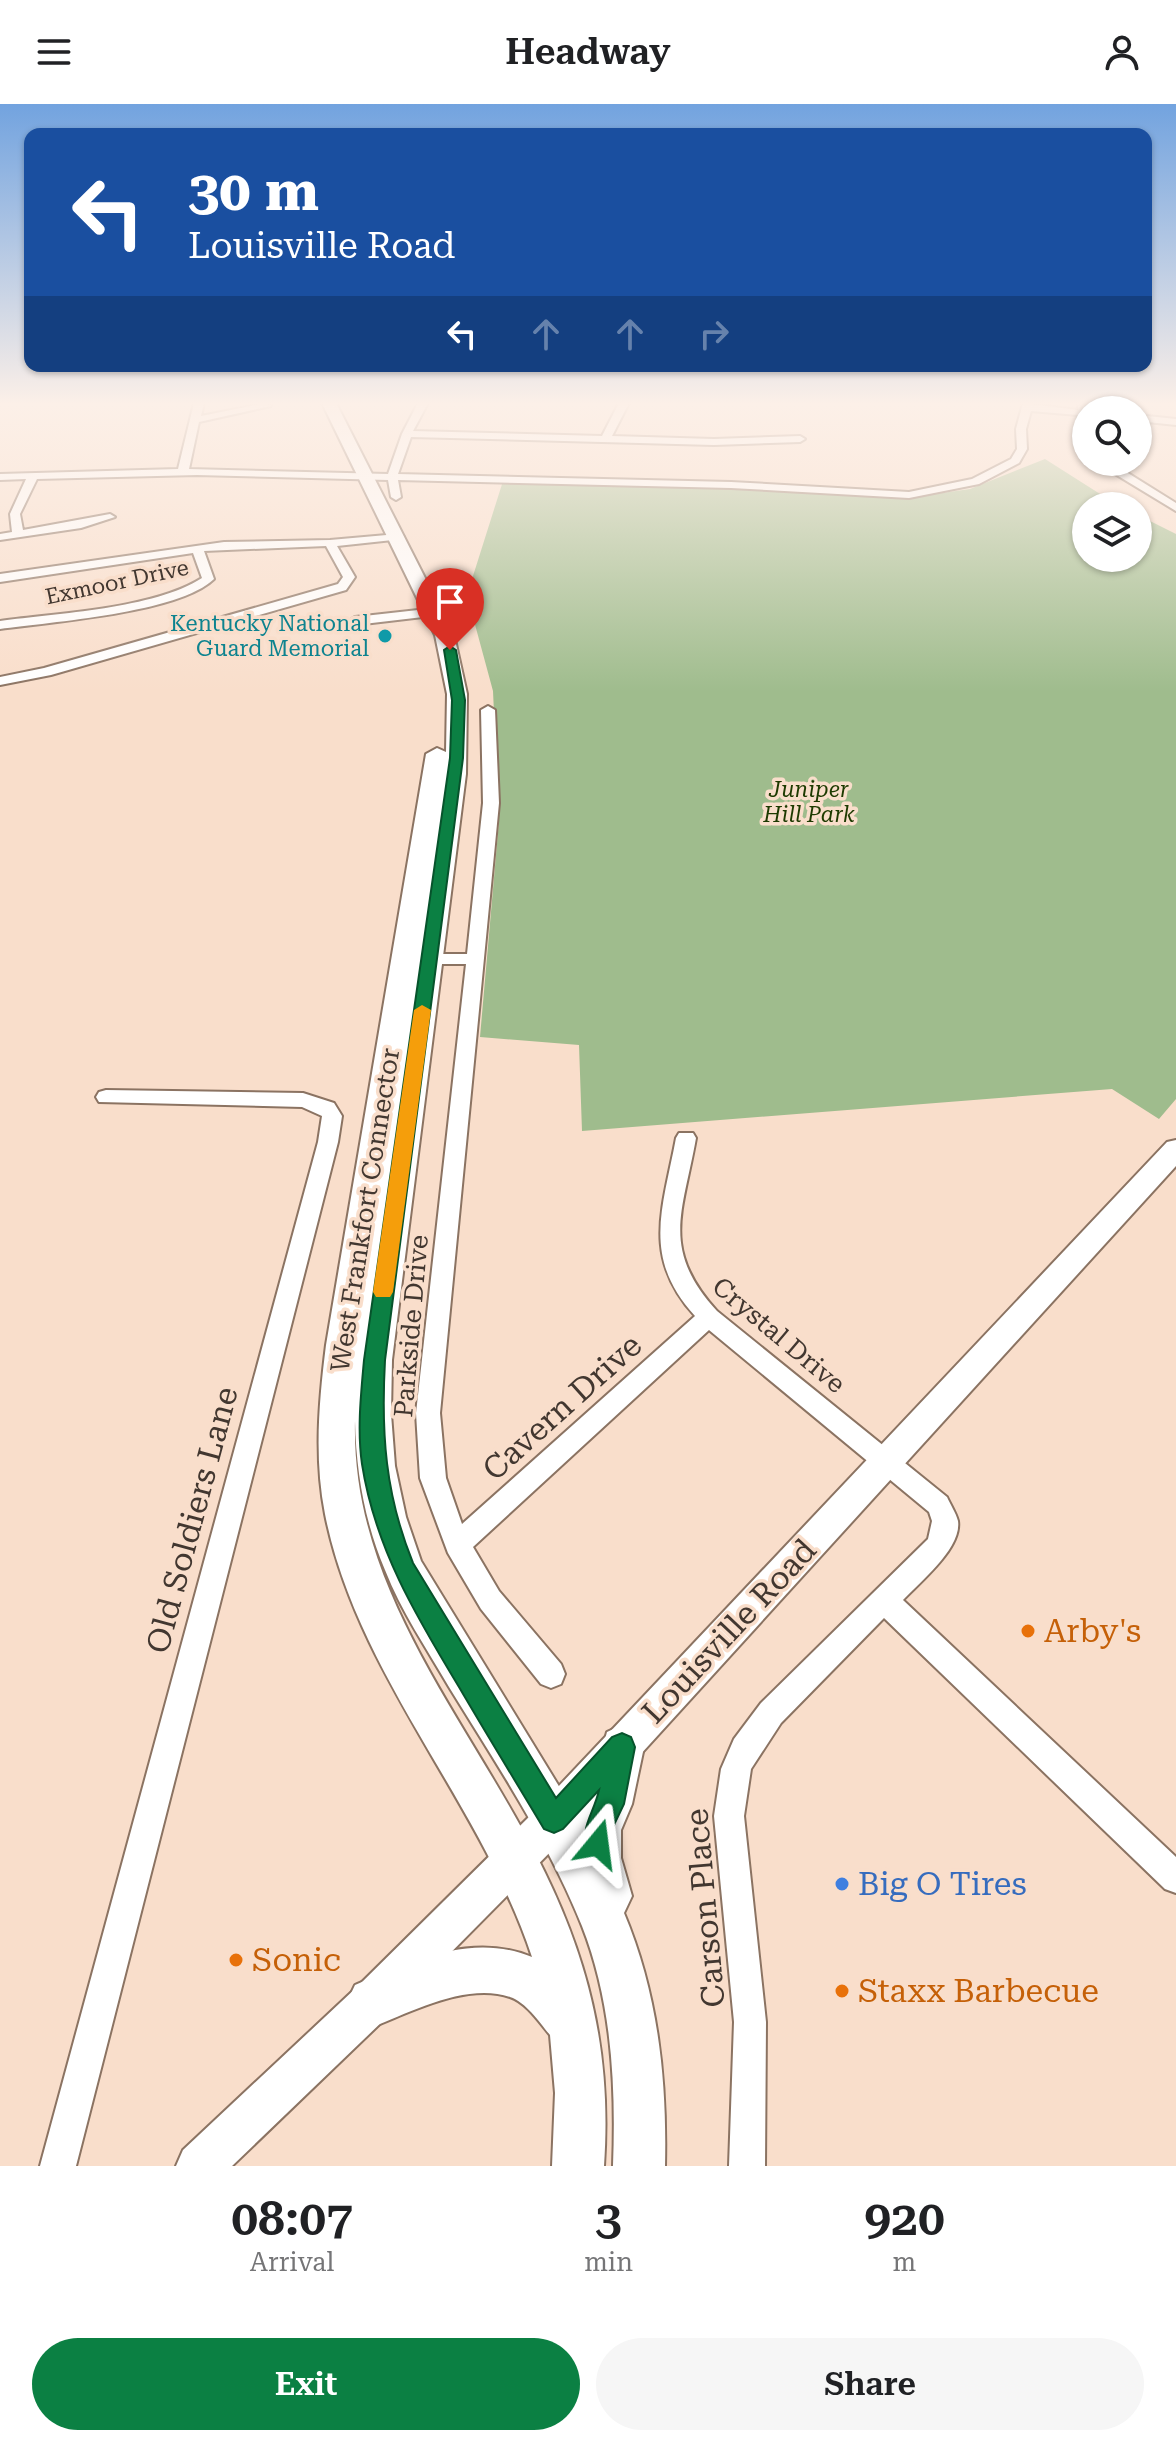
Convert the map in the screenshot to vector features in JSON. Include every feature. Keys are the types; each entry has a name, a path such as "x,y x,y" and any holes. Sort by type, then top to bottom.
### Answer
{"highway":[{"name":"West Frankfort Connector","path":"377,499 390,538 427,612 439,731 375,1360 371,1428 373,1463 390,1534 404,1569 435,1626 554,1820 584,1876 607,1930"},
{"name":"West Frankfort Connector","path":"417,959 339,1377 335,1437 338,1476 349,1537 383,1625 513,1861 550,1939 562,1974 573,2025 581,2104 578,2166"},
{"path":"622,1747 610,1804 598,1828 598,1858 611,1902 607,1930 623,1986 634,2048 640,2114 639,2166"},
{"path":"372,2002 472,1971 507,1970 531,1981 573,2025"}],"main road":[{"name":"Louisville Road","path":"199,2166 372,2002 554,1820 1176,1149"}],"street":[{"path":"7,501 20,501 15,514 18,534"},
{"path":"0,537 81,525 110,517"},
{"path":"0,578 238,544 330,543 390,538"},
{"path":"0,681 32,676 342,587 349,577 330,543"},
{"name":"Exmoor Drive","path":"0,625 134,604 192,589 208,579 197,549"},
{"path":"355,621 427,612"},
{"name":"Parkside Drive","path":"488,710 491,803 428,1413 433,1478 457,1545 490,1600 551,1674"},
{"path":"417,959 475,959"},
{"name":"Old Soldiers Lane","path":"58,2166 287,1288 328,1142 332,1116 327,1108 303,1100 106,1097"},
{"name":"Crystal Drive","path":"686,1138 668,1250 677,1280 709,1317 888,1461"},
{"name":"Cavern Drive","path":"457,1545 709,1317"},
{"name":"Carson Place","path":"747,2166 750,2022 730,1844 730,1791 744,1749 756,1730 796,1686 937,1547 944,1534 945,1521 938,1505 888,1461"},
{"path":"884,1600 1176,1878"}],"green space":[{"name":"Juniper Hill Park","path":"497,499 1072,499 1072,572 1152,572 1152,522 1176,534 1176,1099 1159,1119 1112,1089 582,1131 579,1045 480,1037 499,821 493,691 467,595"}],"slow traffic":[{"path":"383,1292 422,1010"}],"place":[{"name":"Kentucky National Guard Memorial","path":"385,636"},
{"name":"Arby's","path":"1028,1631"},
{"name":"Big O Tires","path":"842,1884"},
{"name":"Sonic","path":"236,1960"},
{"name":"Staxx Barbecue","path":"842,1991"}],"route":[{"path":"450,650 458,700 457,758 375,1360 371,1411 373,1463 390,1534 404,1569 554,1820 622,1747 613,1794 598,1828 598,1844"}]}
